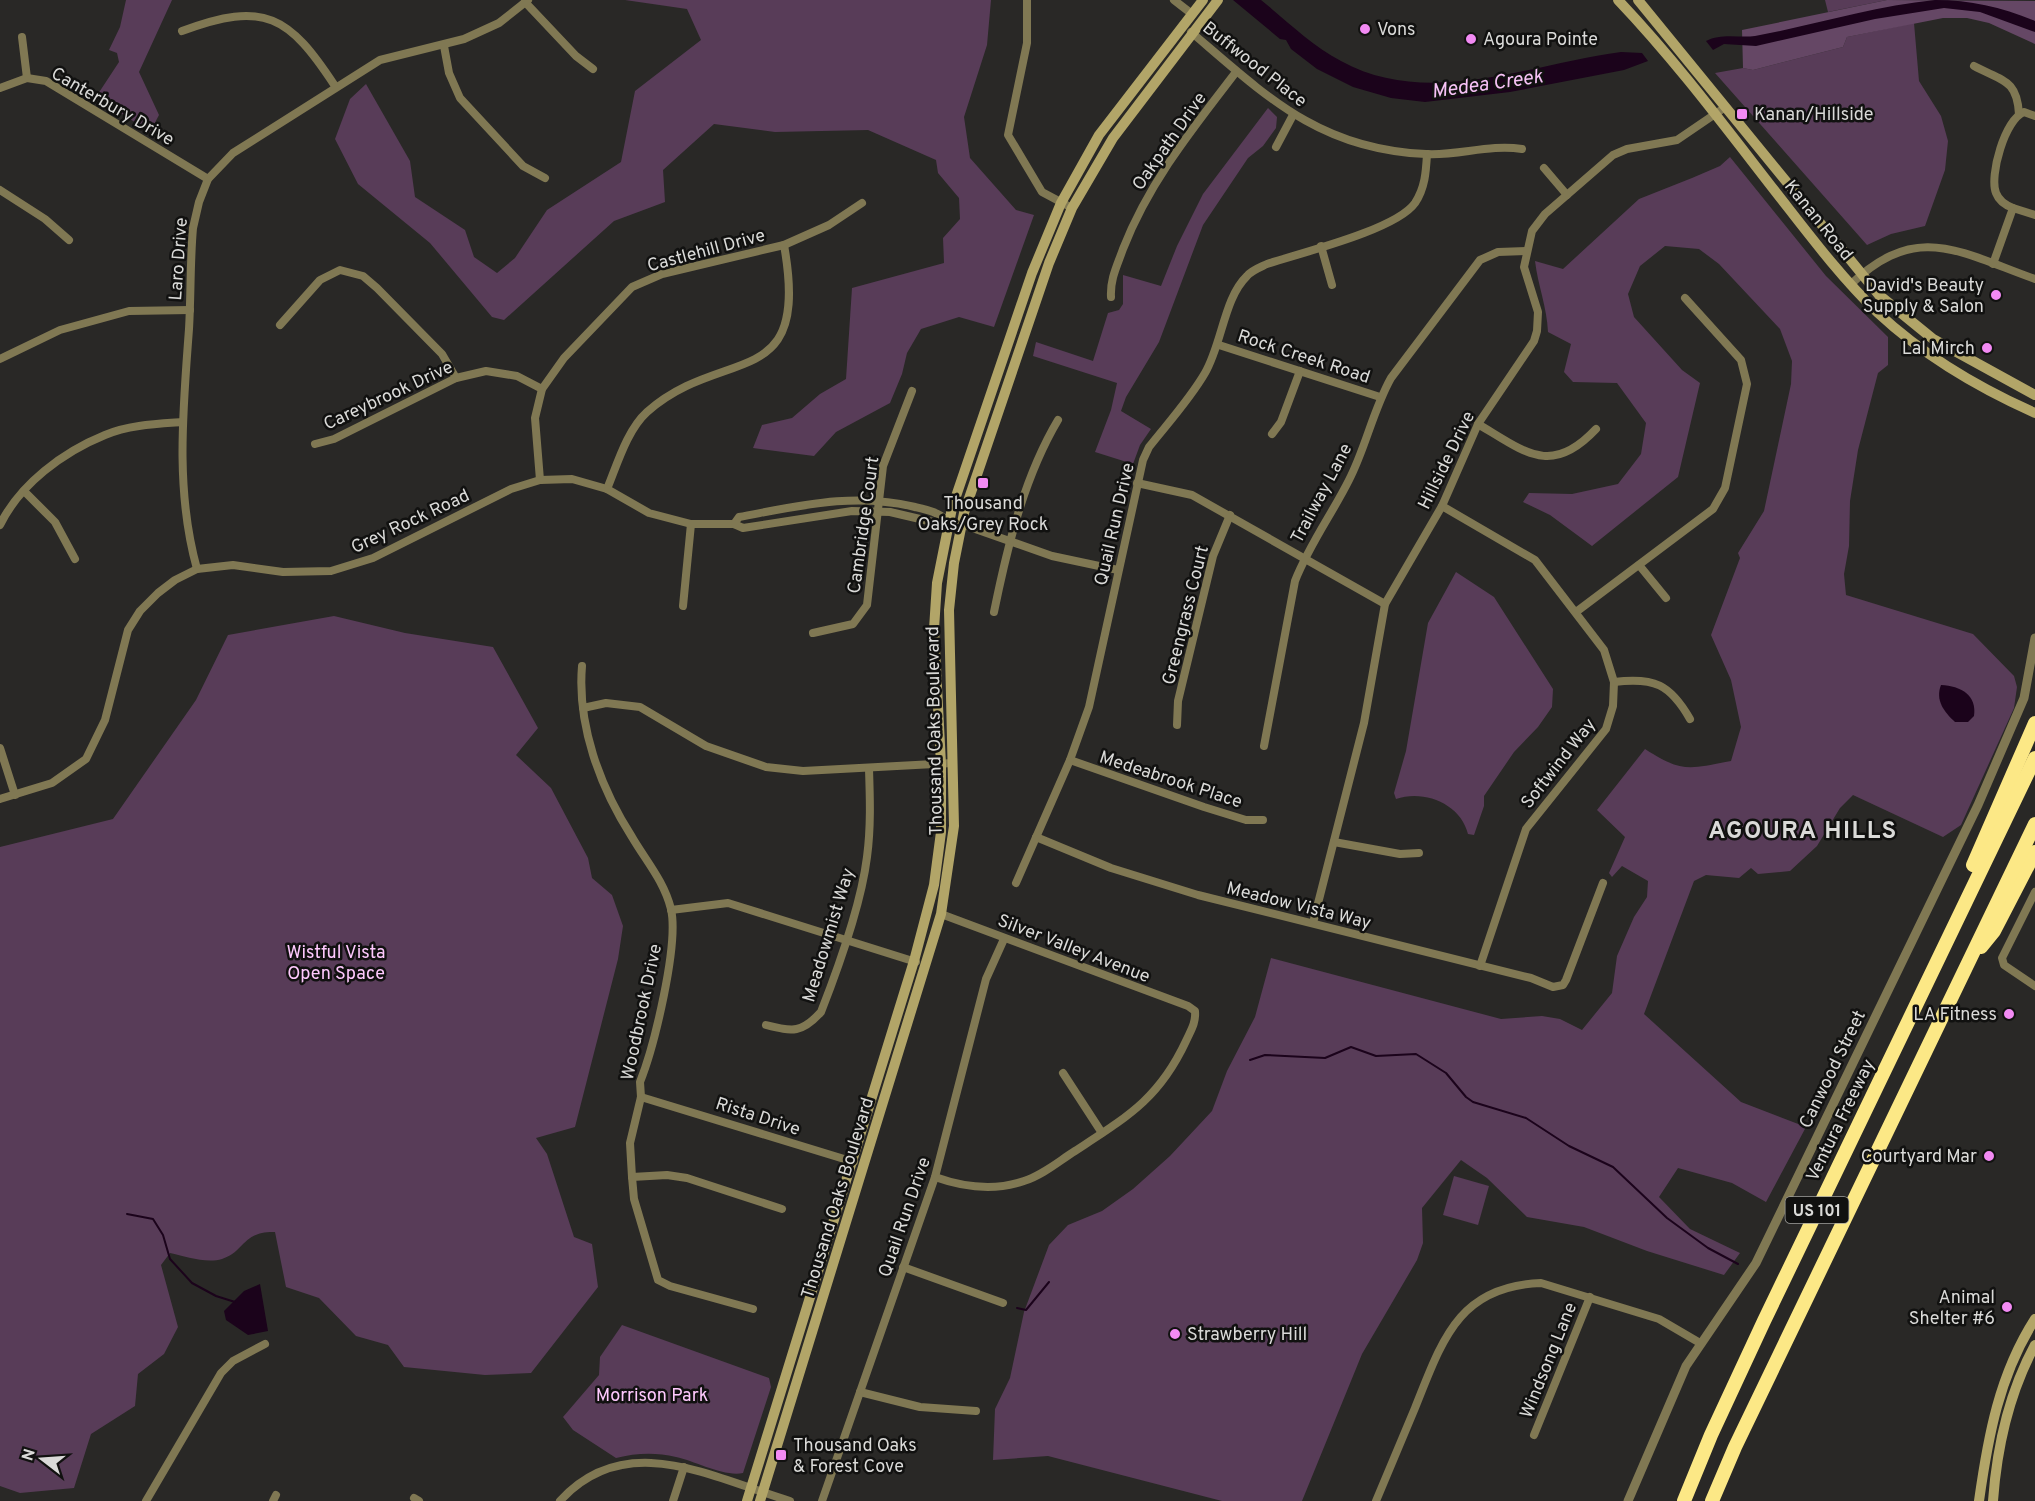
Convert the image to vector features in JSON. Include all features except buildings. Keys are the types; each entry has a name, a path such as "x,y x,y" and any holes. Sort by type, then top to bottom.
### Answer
{"highway":[{"path":"1955,922 1969,872 2035,723"},
{"name":"Ventura Freeway","path":"1684,1501 1764,1321 2035,758"},
{"name":"US 101","path":"1713,1501 1735,1447 2035,824"},
{"path":"1965,968 1995,931 2035,852"}],"main road":[{"name":"Thousand Oaks Boulevard","path":"747,1501 929,906 938,859 941,764 934,629 937,583 948,521 1032,273 1061,203 1099,135 1203,0"},
{"name":"Thousand Oaks Boulevard","path":"762,1497 941,914 954,826 948,635 950,586 961,524 1049,263 1072,208 1113,138 1218,0"},
{"name":"Kanan Road","path":"1618,0 1719,111 1860,275 1899,314 1933,339 2035,395"},
{"name":"Kanan Road","path":"1638,0 1850,285 1879,314 1926,351 1992,393 2035,413"},
{"path":"2035,1319 2001,1389 1991,1421 1980,1498 1994,1499 2004,1425 2012,1398 2035,1345"}],"street":[{"path":"1028,0 1027,43 1008,135 1042,192 1072,208"},
{"path":"1174,0 1192,14"},
{"path":"527,1 576,56 593,69"},
{"name":"Laro Drive","path":"198,570 188,536 184,500 183,422 193,228 199,202 208,179 233,153 335,86 380,60 444,46 499,22 527,1"},
{"path":"182,31 210,16 234,11 263,13 300,35 335,86"},
{"name":"Buffwood Place","path":"1182,25 1236,72 1293,115 1354,141 1380,148 1427,154 1505,147 1522,149"},
{"path":"22,37 27,78"},
{"path":"444,46 449,73 460,98 523,166 545,178"},
{"path":"1974,66 2013,87 2018,98 2019,114"},
{"name":"Oakpath Drive","path":"1112,297 1110,283 1130,230 1150,191 1182,142 1236,72"},
{"name":"Canterbury Drive","path":"0,88 27,78 46,81 208,179"},
{"name":"Hillside Drive","path":"1313,923 1364,723 1385,604 1442,506 1478,424 1538,331 1538,312 1524,267 1532,231 1545,214 1612,155 1627,149 1677,140 1719,111"},
{"path":"2035,116 2024,112 2019,114 2007,129 2002,140 1994,187 1996,196 2003,204 2035,215"},
{"path":"1276,147 1293,115"},
{"name":"Quail Run Drive","path":"1016,883 1070,760 1089,707 1137,483 1149,447 1205,374 1219,345 1232,300 1248,274 1267,264 1395,221 1414,204 1422,188 1425,180 1427,154"},
{"path":"1544,168 1567,195"},
{"path":"0,190 45,219 69,240"},
{"name":"Castlehill Drive","path":"540,480 535,418 543,389 564,358 632,287 662,274 784,245 829,225 862,203"},
{"path":"1993,264 2013,208"},
{"path":"607,489 626,444 645,414 671,393 758,359 777,342 788,320 790,296 784,245"},
{"path":"1321,246 1332,285"},
{"path":"1850,285 1860,275 1898,250 1920,247 1941,247 2035,279"},
{"name":"Trailway Lane","path":"1264,746 1290,600 1305,556 1349,481 1380,397 1391,378 1480,260 1498,252 1526,251"},
{"path":"280,325 320,280 340,270 363,276 421,330 442,354 456,378"},
{"path":"1576,612 1713,509 1725,488 1747,384 1741,360 1685,298"},
{"path":"1,357 60,330 129,311 190,310"},
{"name":"Rock Creek Road","path":"1219,345 1380,397"},
{"name":"Careybrook Drive","path":"315,444 334,439 456,378 486,371 517,376 543,389"},
{"path":"1272,434 1281,422 1300,371"},
{"name":"Cambridge Court","path":"813,633 852,624 867,605 878,499 886,454 906,412 912,391"},
{"path":"994,612 1002,567 1033,475 1058,420"},
{"path":"0,525 24,491 53,464 105,435 145,424 183,422"},
{"path":"1478,424 1528,454 1543,456 1557,456 1580,446 1596,429"},
{"name":"Grey Rock Road","path":"0,799 52,783 86,759 105,720 128,630 140,611 175,580 198,570 233,565 283,572 331,572 373,558 511,489 540,480 572,479 607,489 650,513 691,524 734,524 743,528 824,514 877,511 937,523 948,521 1012,540 1052,556 1118,570"},
{"path":"1137,483 1192,495 1305,556 1385,604"},
{"path":"24,491 55,522 75,559"},
{"name":"Grey Rock Road","path":"734,524 739,517 836,500 878,499 940,513 948,521"},
{"name":"Softwind Way","path":"1442,506 1535,560 1604,650 1614,682 1614,706 1606,729 1526,829 1480,966"},
{"name":"Greengrass Court","path":"1177,724 1178,701 1214,556 1230,515"},
{"path":"683,606 691,524"},
{"path":"1639,565 1666,598"},
{"name":"Canwood Street","path":"1629,1501 1676,1387 1700,1343 1756,1263 1978,805 2024,698 2035,638"},
{"name":"Woodbrook Drive","path":"582,666 583,708 593,755 612,804 660,879 671,910 672,945 668,970 640,1082 640,1097 630,1143 634,1199 658,1280 670,1286 753,1309"},
{"path":"1614,682 1649,680 1664,687 1675,697 1690,719"},
{"path":"583,708 606,703 640,707 706,746 734,758 766,766 803,771 953,763"},
{"path":"0,748 15,795"},
{"name":"Medeabrook Place","path":"1070,760 1204,807 1246,820 1263,820"},
{"name":"Meadowmist Way","path":"766,1025 797,1030 808,1026 821,1012 860,896 867,858 869,768"},
{"name":"Meadow Vista Way","path":"1036,837 1081,857 1158,883 1531,978 1553,987 1559,986 1566,980 1603,883"},
{"path":"1334,842 1400,854 1419,853"},
{"path":"2035,892 2002,958 2004,964 2035,986"},
{"path":"671,910 728,903 926,965"},
{"name":"Silver Valley Avenue","path":"941,914 963,920 1004,939 1188,1006 1195,1011 1196,1021 1164,1082 1137,1110 1102,1133"},
{"name":"Quail Run Drive","path":"822,1501 935,1177 986,979 1004,939"},
{"path":"935,1177 975,1186 1006,1185 1023,1181 1035,1176 1102,1133 1063,1073"},
{"name":"Rista Drive","path":"640,1097 865,1166"},
{"path":"632,1177 667,1175 687,1178 782,1209"},
{"path":"903,1267 1004,1303"},
{"path":"1376,1501 1441,1345 1459,1317 1471,1305 1501,1288 1541,1283 1659,1318 1700,1343"},
{"name":"Windsong Lane","path":"1534,1435 1590,1297"},
{"path":"146,1501 221,1372 233,1361 265,1344"},
{"path":"860,1392 920,1407 976,1411"},
{"path":"560,1501 587,1478 622,1464 652,1462 684,1467 750,1489 762,1497 790,1501"},
{"path":"673,1501 684,1467"}],"green space":[{"path":"126,0 172,0 139,72 159,115 150,132 96,97 119,62 117,53 109,50 120,27"},
{"path":"625,0 991,0 987,45 964,117 970,158 1016,210 1034,215 994,327 959,317 921,329 907,353 902,374 890,403 836,432 814,456 753,448 762,425 792,418 820,394 846,379 852,288 944,263 943,238 960,219 959,198 938,173 936,160 868,130 775,132 714,124 663,170 665,202 614,221 504,320 492,317 430,243 358,184 335,139 350,99 366,84 410,161 415,197 465,230 474,257 497,273 515,258 547,210 621,162 635,91 701,40 687,9"},
{"path":"1825,0 1887,0 1828,12"},
{"path":"1914,23 1919,81 1941,116 1948,141 1945,170 1925,226 1891,234 1867,245 1715,73 1743,68 1753,70 1843,47 1847,37"},
{"path":"1268,108 1277,117 1276,128 1263,146 1248,158 1203,225 1159,342 1126,397 1121,411 1151,429 1140,445 1133,464 1095,452 1111,410 1117,383 1033,356 1036,342 1093,361 1108,313 1119,310 1123,304 1123,275 1161,286 1177,246 1203,194"},
{"path":"1730,157 1826,276 1888,337 1888,365 1878,373 1858,450 1850,501 1849,546 1844,574 1846,595 1973,634 2014,676 2017,687 2014,708 1961,825 1943,837 1853,795 1840,808 1817,846 1790,871 1758,874 1751,868 1739,878 1706,875 1694,881 1644,1014 1741,1102 1806,1127 1766,1202 1732,1183 1678,1168 1659,1197 1690,1229 1740,1253 1724,1275 1647,1251 1584,1227 1527,1217 1487,1178 1461,1160 1422,1208 1423,1243 1417,1260 1362,1354 1302,1501 1222,1501 1048,1456 993,1460 995,1409 1010,1378 1024,1312 1049,1245 1068,1225 1102,1211 1133,1189 1170,1156 1212,1111 1227,1071 1255,1017 1271,958 1501,1019 1542,1016 1560,1019 1582,1030 1612,993 1617,956 1634,917 1647,897 1648,881 1622,866 1612,877 1609,873 1625,837 1597,810 1645,749 1668,762 1686,767 1731,761 1741,727 1731,680 1711,635 1740,558 1738,553 1764,511 1791,384 1792,361 1780,329 1719,264 1699,249 1665,246 1640,266 1628,294 1634,317 1682,370 1700,383 1678,477 1592,546 1550,515 1523,502 1529,493 1572,494 1618,484 1641,454 1646,423 1617,383 1573,382 1564,372 1571,344 1548,332 1535,261 1563,269 1639,199 1720,166"},
{"path":"1456,572 1494,597 1553,689 1552,707 1538,727 1514,752 1484,796 1484,806 1474,835 1468,834 1458,814 1450,807 1418,796 1396,799 1394,793 1406,751 1428,623"},
{"name":"Wistful Vista Open Space","path":"334,616 405,633 493,647 538,728 516,755 551,788 588,858 592,878 612,895 623,926 618,959 575,1127 536,1138 547,1154 574,1237 592,1244 598,1287 531,1373 485,1375 404,1367 388,1345 356,1336 319,1298 286,1287 275,1232 250,1238 230,1256 222,1259 209,1261 170,1253 161,1265 178,1327 164,1354 138,1374 135,1406 91,1434 74,1488 20,1493 0,1486 0,847 113,819 196,700 228,635"},
{"path":"1454,1176 1489,1186 1478,1225 1443,1215"},
{"name":"Morrison Park","path":"622,1325 769,1378 771,1387 743,1473 727,1473 661,1454 638,1454 616,1458 573,1430 563,1417 599,1375 600,1357"}],"shaded area":[{"path":"1887,0 2035,1 2035,44 1989,23 1967,18 1943,18 1847,37 1843,47 1753,70 1743,68 1742,30"}],"water":[{"name":"Medea Creek","path":"1233,0 1261,0 1330,55 1374,75 1409,82 1480,79 1621,52 1642,53 1648,61 1624,70 1510,92 1425,102 1391,98 1353,87 1317,69 1291,49 1286,40 1280,39"},
{"path":"1935,0 1986,5 2010,12 2035,21 2035,32 1980,12 1944,8 1875,19 1756,46 1724,44 1713,50 1706,41 1724,36 1755,36 1890,7"},
{"path":"1941,685 1955,687 1970,697 1973,702 1974,716 1968,722 1955,722 1944,710 1939,696"},
{"path":"260,1284 268,1331 248,1335 226,1320 224,1311 244,1291"}],"waterway":[{"path":"1250,1060 1265,1055 1325,1058 1351,1047 1376,1056 1416,1054 1446,1073 1473,1102 1526,1118 1569,1146 1613,1167 1667,1218 1708,1248 1738,1264"},
{"path":"127,1214 153,1219 163,1235 170,1259 192,1283 216,1296 235,1302"},
{"path":"1017,1308 1026,1310 1049,1282"}],"place":[{"name":"Vons","path":"1365,29"},
{"name":"Agoura Pointe","path":"1471,39"},
{"name":"Kanan/Hillside","path":"1742,114"},
{"name":"David's Beauty Supply & Salon","path":"1996,295"},
{"name":"Lal Mirch","path":"1987,348"},
{"name":"Thousand Oaks/Grey Rock","path":"983,483"},
{"name":"LA Fitness","path":"2009,1014"},
{"name":"Courtyard Mar","path":"1989,1156"},
{"name":"Animal Shelter #6","path":"2007,1307"},
{"name":"Strawberry Hill","path":"1175,1334"},
{"name":"Thousand Oaks & Forest Cove","path":"781,1455"}],"district":[{"name":"AGOURA HILLS","path":"1803,830"}]}
